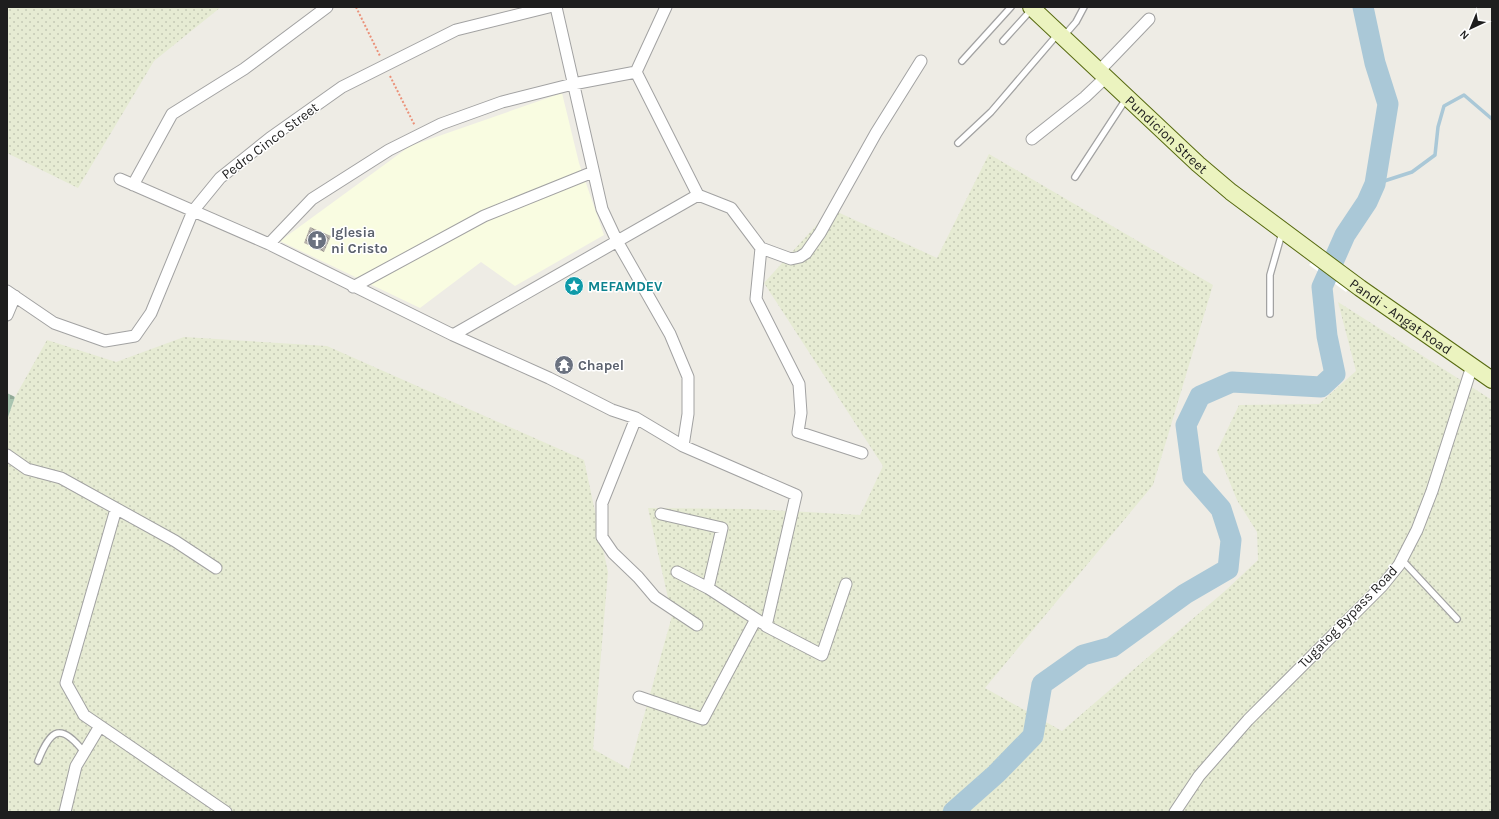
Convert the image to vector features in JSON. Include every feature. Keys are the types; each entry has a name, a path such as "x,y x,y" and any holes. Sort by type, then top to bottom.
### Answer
{"main road":[{"name":"Pundicion Street","path":"1032,7 1198,164 1310,251"},
{"name":"Pandi - Angat Road","path":"1310,251 1360,288 1492,380"}],"street":[{"path":"132,185 172,114 244,68 327,7"},
{"name":"Pedro Cinco Street","path":"11,293 54,323 105,341 135,336 151,313 193,211 220,178 270,138 342,87 456,30 550,7"},
{"path":"556,7 602,209 617,241 670,334 688,377 688,414 683,446"},
{"path":"636,72 666,7"},
{"path":"1032,139 1085,97 1149,19"},
{"path":"636,72 698,195 732,208 761,248 790,259 806,253 824,227 876,133 921,61"},
{"path":"269,244 312,199 389,150 441,124 502,102 573,84 636,72"},
{"path":"353,287 484,216 593,172"},
{"path":"120,179 269,244 353,287 453,335 549,378 612,410 636,418 683,446 796,495 766,626"},
{"path":"453,335 698,195"},
{"path":"761,248 756,299 799,384 801,413 798,432 862,453"},
{"path":"7,314 11,293"},
{"name":"Tugatog Bypass Road","path":"1175,812 1199,776 1248,720 1382,586 1402,559 1432,491 1472,366"},
{"path":"636,418 602,503 602,537 613,553 638,576 655,597 697,625"},
{"path":"7,455 27,469 61,478 175,541 216,568"},
{"path":"116,509 66,682 84,715 226,812"},
{"path":"661,514 722,528 708,588"},
{"path":"677,572 708,588 766,626 822,655 846,584"},
{"path":"639,698 703,719 756,619"},
{"path":"65,812 76,766 100,726"}],"lane":[{"path":"962,61 1011,7"},
{"path":"1003,41 1032,7"},
{"path":"958,143 991,112 1061,35 1076,22 1084,7"},
{"path":"1075,177 1127,97"},
{"path":"1270,314 1270,275 1283,231"},
{"path":"1402,559 1457,619"},
{"path":"38,760 45,741 52,735 60,733 68,735 75,740 84,752"}],"shaded area":[{"path":"7,7 221,7 154,61 78,188 7,153"},
{"path":"562,93 579,163 604,235 515,286 481,262 420,308 280,241 410,146"},
{"path":"989,154 1213,285 1153,485 985,688 1062,731 1225,591 1258,560 1257,532 1237,500 1217,451 1239,405 1319,404 1356,371 1338,302 1492,400 1492,812 7,812 7,420 15,397 47,340 116,362 184,337 327,346 584,460 608,572 593,749 629,769 672,616 648,508 751,509 860,515 883,466 764,283 831,209 937,258"}],"green space":[{"path":"7,393 15,397 7,420"}],"pier":[{"path":"1322,248 1360,277 1346,292 1309,265"}],"building":[{"name":"Iglesia ni Cristo","path":"310,227 331,236 324,252 304,243"}],"waterway":[{"path":"953,812 996,774 1033,736 1042,684 1083,655 1112,647 1185,594 1228,569 1231,540 1221,509 1193,477 1186,425 1200,396 1232,382 1321,387 1335,374 1327,336 1322,287 1345,235 1367,202 1375,184 1388,104 1375,63 1363,7"},
{"path":"1375,184 1412,172 1435,155 1438,127 1444,106 1464,95 1492,119"}],"place":[{"name":"Iglesia ni Cristo","path":"317,240"},
{"name":"MEFAMDEV","path":"574,286"},
{"name":"Chapel","path":"564,365"}]}
